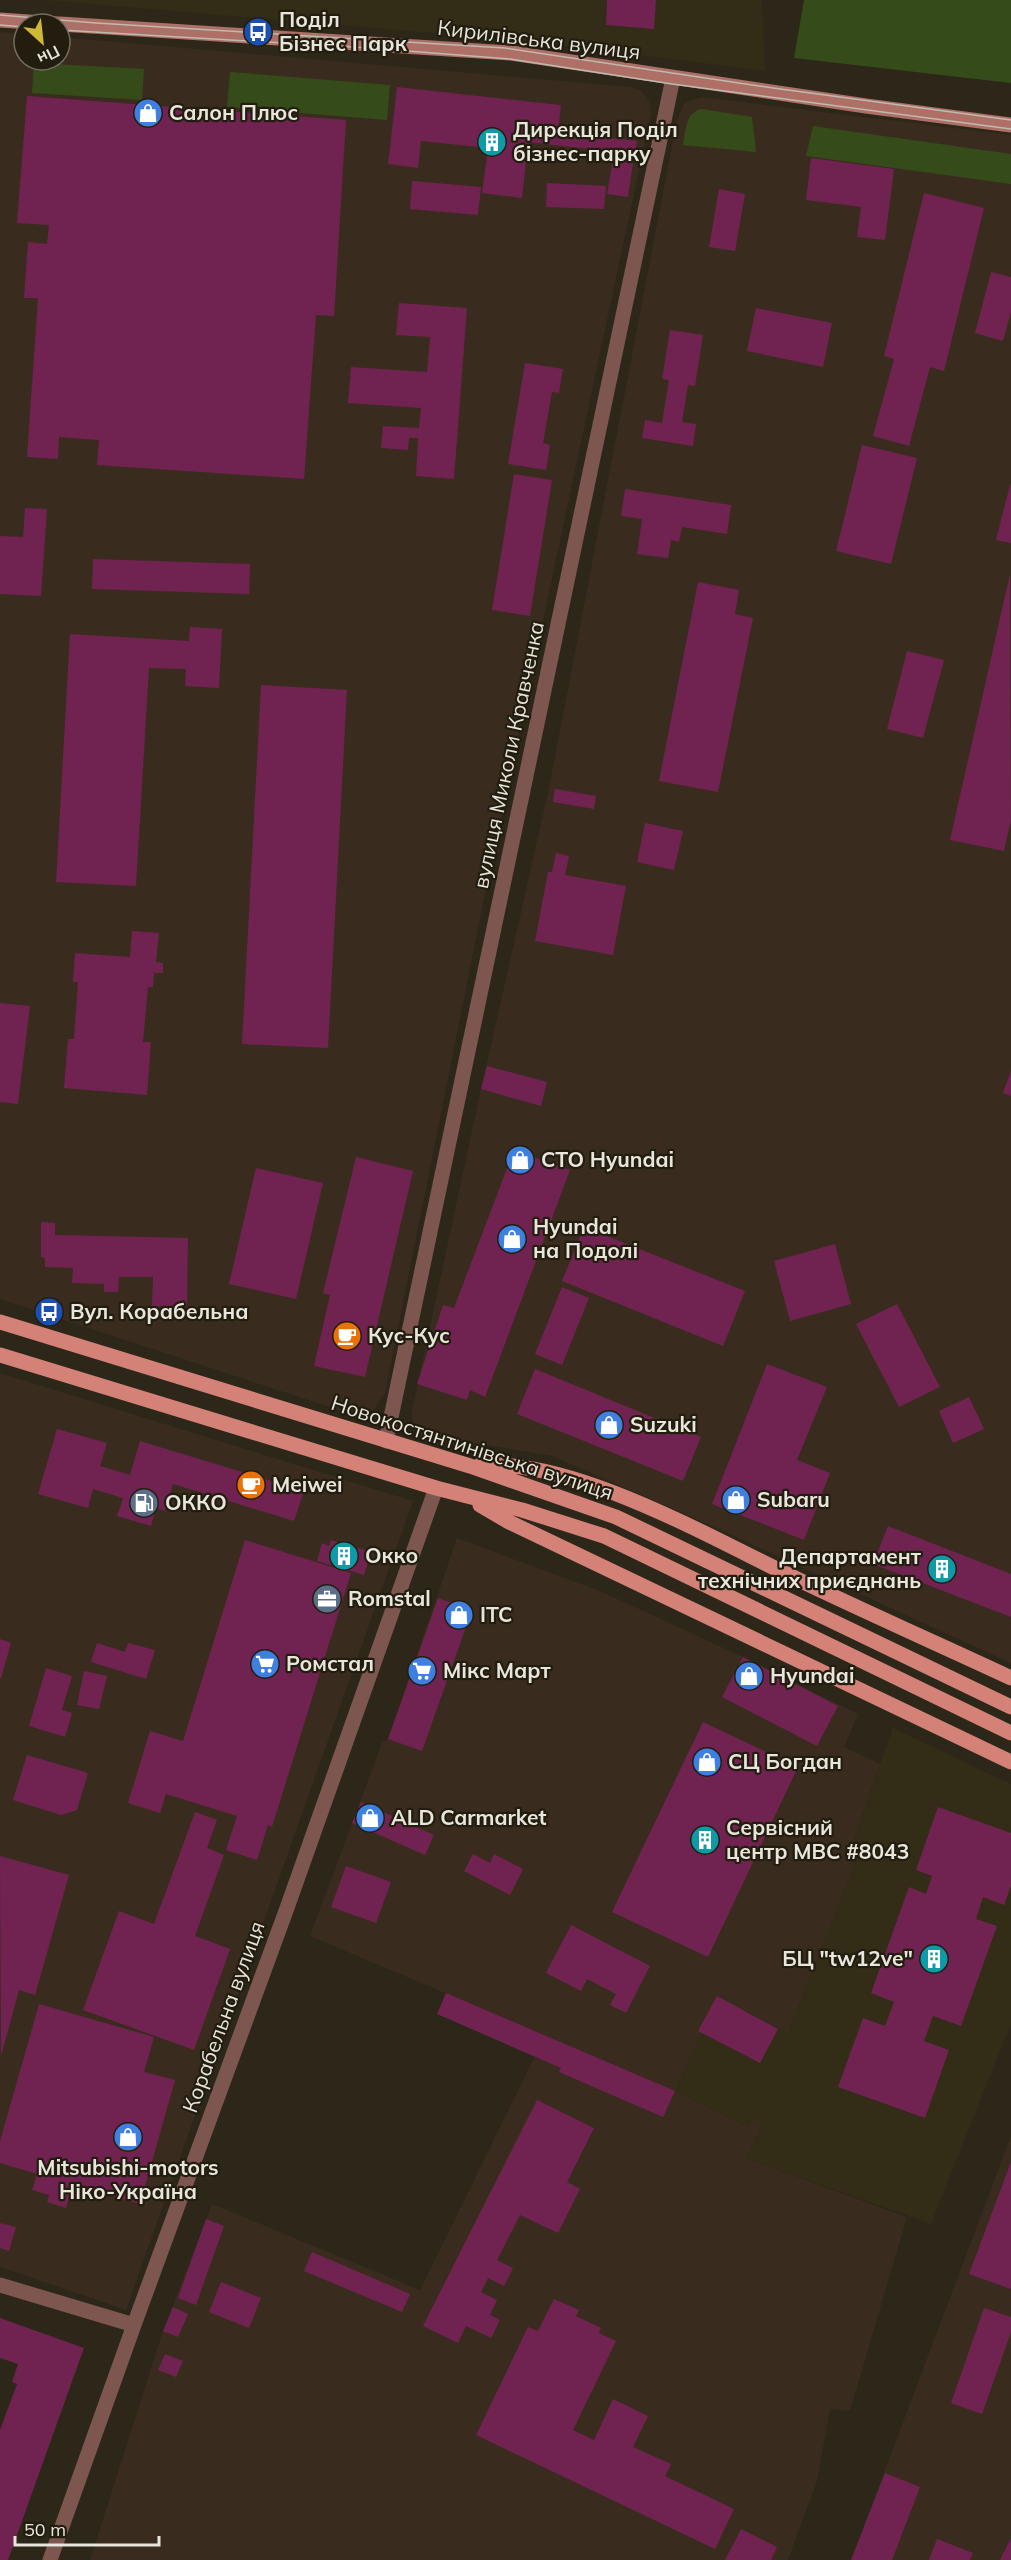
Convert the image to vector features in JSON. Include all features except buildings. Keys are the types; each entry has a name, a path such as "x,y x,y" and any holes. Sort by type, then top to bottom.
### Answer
{"main road":[{"name":"Кирилівська вулиця","path":"72,25 511,53 1011,125"},
{"name":"Новокостянтинівська вулиця","path":"0,1322 470,1466 616,1517 1011,1707"},
{"name":"Новокостянтинівська вулиця","path":"0,1355 436,1488 522,1510 604,1536 1011,1733"},
{"path":"470,1466 499,1464 543,1472 623,1497 1011,1678"},
{"path":"467,1497 509,1522 1011,1762"}],"street":[{"name":"вулиця Миколи Кравченка","path":"386,1441 673,78"},
{"name":"Корабельна вулиця","path":"50,2560 287,1908 436,1488"},
{"path":"0,2285 134,2325"}],"shaded area":[{"path":"44,0 762,0 765,71 528,41"},
{"path":"0,32 12,33 12,72 72,72 72,38 630,87 642,91 650,103 651,114 486,888 385,1393 374,1409 366,1413 351,1414 0,1299"},
{"path":"702,97 1011,135 1011,1663 683,1513 552,1456 481,1444 466,1449 434,1445 421,1440 413,1427 412,1410 549,788 677,120 685,102"},
{"path":"0,1373 413,1501 126,2310 0,2267"},
{"path":"457,1538 600,1591 743,1657 858,1714 844,1747 880,1764 852,1846 853,1869 788,2033 717,1997 699,2030 702,2033 675,2091 749,2127 753,2118 763,2124 746,2158 907,2217 850,2411 830,2409 817,2481 788,2560 90,2560 163,2331 212,2204 420,2290 535,2056 570,2046 310,1936 382,1743 388,1739"},
{"path":"893,1728 1011,1784 1011,2024 931,2224 746,2158 763,2124 749,2127 675,2091 702,2033 698,2031 717,1996 788,2033 853,1869 852,1846"},
{"path":"1011,2136 1011,2560 851,2560"}],"green space":[{"path":"804,0 1011,0 1011,83 794,58"},
{"path":"72,65 144,69 142,100 32,93 33,72 72,72"},
{"path":"230,72 390,85 387,120 227,107"},
{"path":"702,109 752,117 756,152 683,145 689,118"},
{"path":"813,126 1011,154 1011,184 806,156"}],"tram line":[{"path":"0,15 505,48 773,88 1011,120"},
{"path":"0,25 12,26"},
{"path":"72,31 369,48 510,59 672,84 1011,129"}],"place":[{"name":"Поділ Бізнес Парк","path":"258,32"},
{"name":"Салон Плюс","path":"148,113"},
{"name":"Дирекція Поділ бізнес-парку","path":"492,142"},
{"name":"СТО Hyundai","path":"520,1160"},
{"name":"Hyundai на Подолі","path":"512,1239"},
{"name":"Вул. Корабельна","path":"49,1312"},
{"name":"Кус-Кус","path":"347,1336"},
{"name":"Suzuki","path":"609,1425"},
{"name":"Meiwei","path":"251,1485"},
{"name":"Subaru","path":"736,1500"},
{"name":"ОККО","path":"144,1503"},
{"name":"Окко","path":"344,1556"},
{"name":"Департамент технічних приєднань","path":"942,1569"},
{"name":"Romstal","path":"327,1599"},
{"name":"ITC","path":"459,1615"},
{"name":"Ромстал","path":"265,1664"},
{"name":"Мікс Март","path":"422,1671"},
{"name":"Hyundai","path":"749,1676"},
{"name":"СЦ Богдан","path":"707,1762"},
{"name":"ALD Carmarket","path":"370,1818"},
{"name":"Сервісний центр МВС #8043","path":"705,1840"},
{"name":"БЦ \"tw12ve\"","path":"934,1959"},
{"name":"Mitsubishi-motors Ніко-Україна","path":"128,2137"}]}
